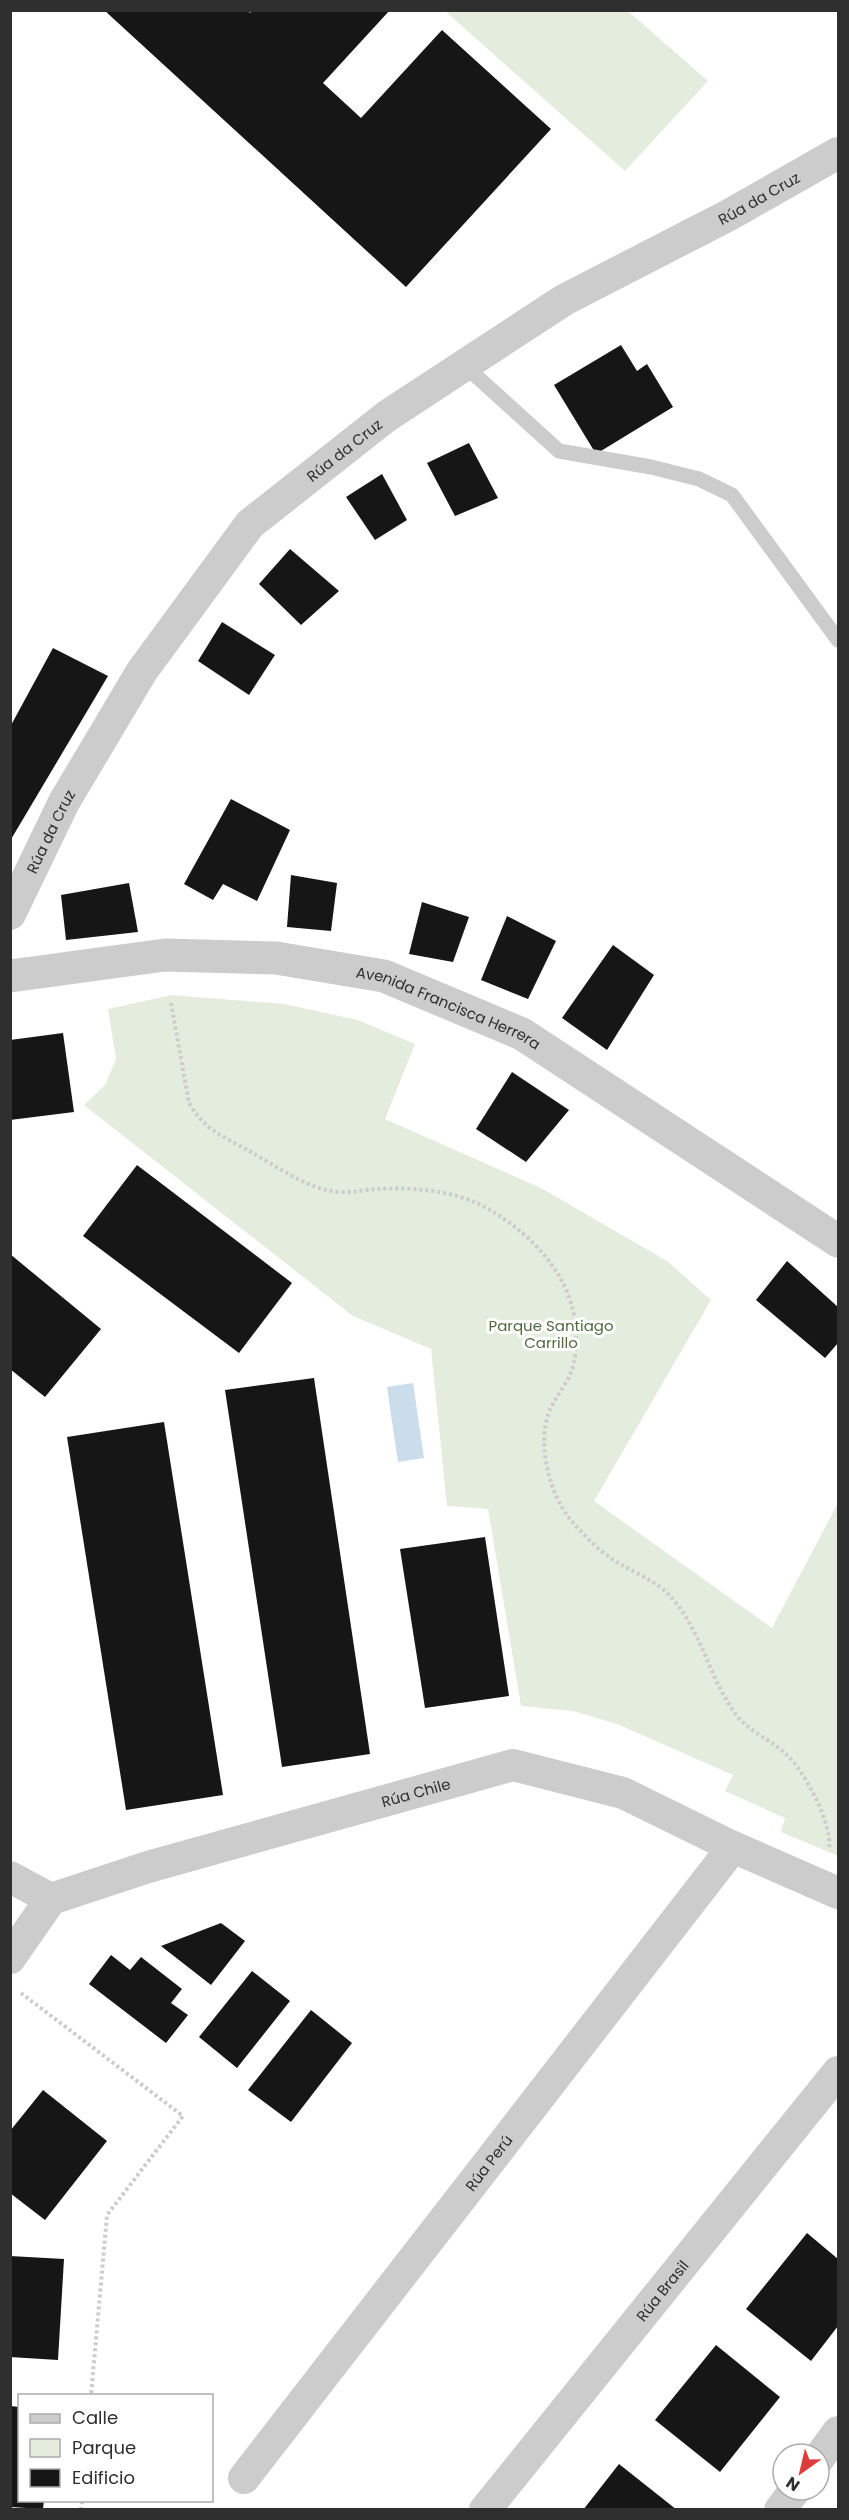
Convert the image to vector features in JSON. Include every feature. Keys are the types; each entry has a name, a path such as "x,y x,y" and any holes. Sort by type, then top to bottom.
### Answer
{"street":[{"name":"Rúa da Cruz","path":"10,914 64,802 141,671 250,524 387,416 564,300 729,215 838,153"},
{"name":"Avenida Francisca Herrera","path":"10,976 165,955 276,958 384,976 522,1034 836,1238"},
{"name":"Rúa Chile","path":"51,1899 148,1867 513,1765 623,1793 733,1847 838,1893"},
{"name":"Rúa Perú","path":"244,2478 733,1847"},
{"path":"10,1878 51,1899 10,1958"},
{"name":"Rúa Brasil","path":"486,2510 838,2072"}],"lane":[{"path":"465,366 559,451 651,467 699,479 732,495 838,640"}],"path":[{"path":"171,1003 189,1103 197,1116 212,1130 322,1189 339,1193 409,1188 464,1198 488,1208 524,1233 545,1253 560,1276 570,1303 576,1346 574,1365 548,1415 545,1435 547,1465 554,1492 568,1518 593,1544 618,1563 647,1578 668,1593 682,1611 736,1714 752,1730 787,1755 814,1795 829,1834 828,1854"},
{"path":"20,1992 183,2116 107,2215 91,2394"}],"green space":[{"path":"447,11 628,11 708,81 625,171"},
{"name":"Parque Santiago Carrillo","path":"171,995 284,1004 358,1020 415,1044 385,1119 541,1188 667,1261 711,1300 594,1501 772,1628 838,1503 838,1856 781,1832 785,1818 725,1791 733,1775 617,1724 573,1711 521,1706 488,1509 447,1506 431,1349 353,1316 84,1105 105,1085 116,1059 108,1009"}],"water":[{"path":"413,1383 424,1458 398,1462 387,1387"}],"building":[{"path":"104,10 247,10 250,13 252,10 390,10 323,83 361,118 442,30 551,129 406,287"},
{"path":"621,345 637,371 647,364 673,407 596,454 554,385"},
{"path":"469,443 498,498 455,516 427,463"},
{"path":"382,474 407,520 375,540 346,497"},
{"path":"290,549 339,591 301,625 259,584"},
{"path":"222,622 275,655 249,695 198,661"},
{"path":"53,648 108,676 10,841 10,727"},
{"path":"231,799 290,830 257,901 223,884 213,900 184,884"},
{"path":"291,875 337,883 331,931 287,927"},
{"path":"129,883 138,932 66,940 61,895"},
{"path":"422,902 469,917 453,962 409,954"},
{"path":"507,916 556,941 528,999 481,980"},
{"path":"613,945 654,975 607,1050 562,1018"},
{"path":"63,1033 74,1112 10,1120 10,1040"},
{"path":"512,1072 569,1110 526,1162 476,1129"},
{"path":"137,1165 292,1283 239,1353 83,1236"},
{"path":"10,1254 101,1329 45,1397 10,1369"},
{"path":"787,1261 838,1307 838,1343 825,1358 756,1300"},
{"path":"314,1378 370,1754 282,1767 225,1390"},
{"path":"164,1422 223,1795 126,1810 67,1437"},
{"path":"485,1537 509,1696 425,1708 400,1549"},
{"path":"221,1923 245,1941 211,1985 161,1946"},
{"path":"111,1955 130,1970 141,1957 182,1989 171,2003 188,2015 166,2043 89,1984"},
{"path":"252,1971 290,2001 237,2068 199,2037"},
{"path":"311,2010 352,2043 291,2122 248,2090"},
{"path":"43,2090 107,2141 45,2220 10,2193 10,2131"},
{"path":"807,2233 838,2259 838,2326 811,2361 746,2309"},
{"path":"10,2256 64,2259 58,2360 10,2357"},
{"path":"716,2345 780,2397 720,2472 655,2420"},
{"path":"10,2406 18,2407 18,2502 44,2502 43,2509 10,2507"},
{"path":"619,2464 677,2510 583,2510"}]}
